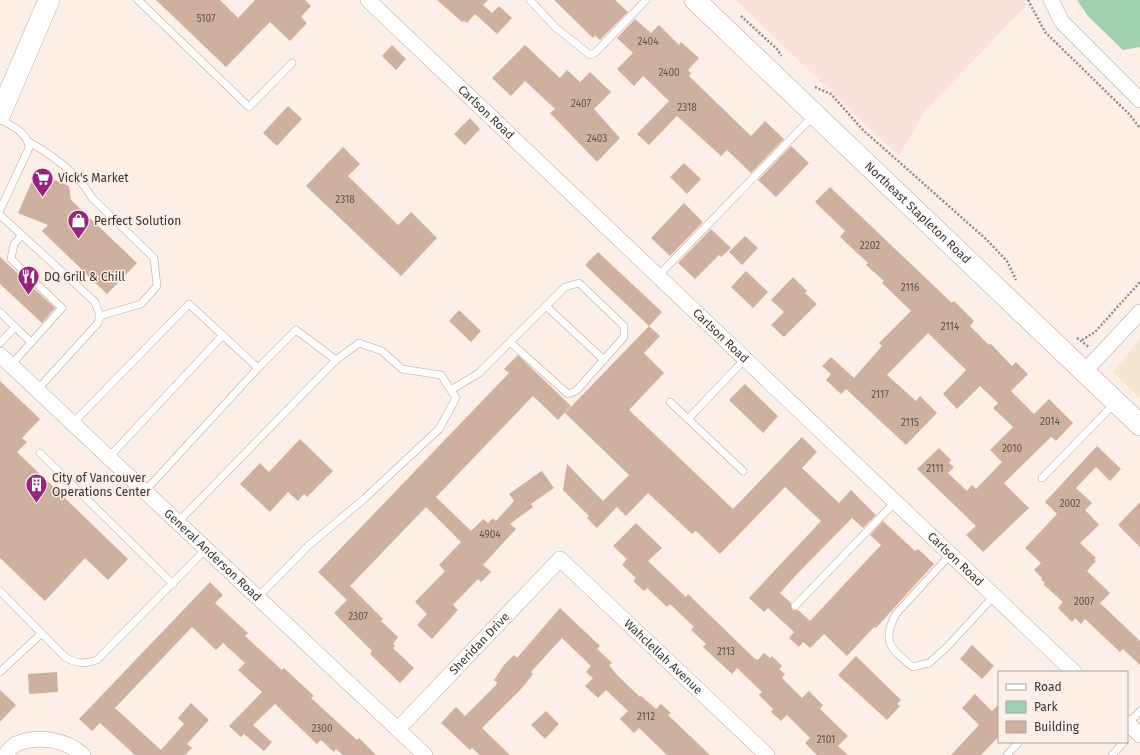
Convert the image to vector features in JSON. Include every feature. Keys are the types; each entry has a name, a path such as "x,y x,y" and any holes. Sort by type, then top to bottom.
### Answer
{"street":[{"path":"0,114 49,0"},
{"name":"Carlson Road","path":"368,0 1073,671"},
{"name":"Northeast Stapleton Road","path":"695,0 1140,425"},
{"path":"1051,0 1062,22 1140,100"},
{"path":"1085,371 1140,312"},
{"name":"General Anderson Road","path":"5,360 426,755"},
{"name":"Sheridan Drive","path":"398,729 560,559"},
{"name":"Wahclellah Avenue","path":"560,559 766,755"},
{"path":"5,755 14,745 37,738 57,741 76,749 83,755"}],"lane":[{"path":"138,0 249,107 292,63"},
{"path":"532,1 555,27 590,55 602,47 646,0"},
{"path":"658,276 815,114"},
{"path":"0,119 21,132 28,145 49,153 86,188 92,198 154,258 157,286 141,304 100,316"},
{"path":"0,210 28,145"},
{"path":"0,215 94,302 100,316 98,323 37,390"},
{"path":"5,360 31,342 62,308 12,259 14,244 22,235"},
{"path":"451,390 479,373 510,342 546,306 565,287 580,283 624,326 624,337 576,391 568,394 510,342"},
{"path":"73,423 189,304 258,368"},
{"path":"546,306 604,360"},
{"path":"0,312 31,342"},
{"path":"0,343 15,327"},
{"path":"145,491 258,368 296,330 336,360"},
{"path":"109,457 223,335"},
{"path":"178,522 336,360 358,343 382,352 402,369 441,375 456,398 439,429 364,499 308,546 258,597"},
{"path":"688,419 745,359"},
{"path":"670,402 743,471"},
{"path":"1042,478 1116,402"},
{"path":"40,453 173,584"},
{"path":"795,606 895,502"},
{"path":"0,591 65,657 74,663 87,663 97,660 206,549"},
{"path":"950,555 896,614 890,624 888,638 893,650 899,657 913,667 929,663 946,648 994,596"},
{"path":"0,672 41,634"},
{"path":"1131,730 1140,711"},
{"path":"1006,755 1018,743"},
{"path":"1112,755 1123,743"}],"path":[{"path":"1028,0 1045,32 1129,114 1140,128"},
{"path":"736,13 778,50 784,61"},
{"path":"810,86 831,94 874,140 986,239 1007,261 1017,281"},
{"path":"1073,336 1082,340 1095,332 1140,282"}],"shaded area":[{"path":"735,0 1024,0 1027,5 925,111 899,156"},
{"path":"1140,339 1140,398 1113,372"}],"green space":[{"path":"1077,0 1140,0 1140,47 1123,50 1088,16"}],"building":[{"path":"156,0 220,0 238,18 255,0 305,0 311,6 301,17 307,23 290,41 270,22 226,67"},
{"path":"437,0 488,0 483,5 492,13 499,6 512,18 497,34 475,14 467,23 464,21 462,22"},
{"path":"554,0 615,0 628,12 600,40 595,35 593,38"},
{"path":"635,19 651,33 659,25 679,45 681,42 699,58 688,70 691,73 689,76 751,136 765,121 784,139 751,173 727,150 721,156 677,116 649,145 637,134 669,101 643,76 634,86 617,69 633,53 617,38"},
{"path":"392,45 406,59 396,70 382,56"},
{"path":"525,45 560,78 567,70 580,82 590,72 611,92 594,109 620,138 597,162 550,113 555,109 525,81 511,96 492,78"},
{"path":"288,106 302,119 277,146 263,133"},
{"path":"470,118 480,129 465,145 454,134"},
{"path":"791,146 809,163 776,197 758,180"},
{"path":"343,147 360,164 348,176 398,225 411,212 437,238 401,276 306,186"},
{"path":"684,163 701,179 687,194 670,177"},
{"path":"36,172 69,186 71,200 137,263 107,294 42,231 48,225 18,213"},
{"path":"830,187 952,303 954,301 974,321 970,326 989,345 990,343 1012,366 1016,362 1028,374 1011,391 1034,414 1049,399 1073,423 1056,441 1051,437 1004,483 1029,508 983,552 966,535 976,526 917,469 939,448 951,460 949,463 954,467 948,473 967,491 972,485 976,489 1002,462 990,450 1013,427 993,408 998,403 980,386 957,409 943,394 966,370 928,333 887,375 916,401 920,396 937,413 906,445 846,389 841,394 826,380 831,374 822,366 831,357 854,378 882,346 879,343 911,311 882,283 884,281 866,265 868,263 840,237 845,231 815,202"},
{"path":"684,203 703,222 670,256 651,238"},
{"path":"711,229 731,248 721,257 719,255 695,279 678,263"},
{"path":"745,236 758,248 742,265 729,252"},
{"path":"598,252 662,312 649,326 585,265"},
{"name":"DQ Grill & Chill","path":"0,257 55,308 42,323 0,284"},
{"path":"746,271 768,292 753,308 731,287"},
{"path":"793,277 807,291 805,293 817,304 784,337 771,325 784,312 771,300"},
{"path":"459,310 481,331 471,342 449,321"},
{"path":"649,326 660,336 644,353 664,373 629,410 733,509 802,437 817,452 802,468 839,503 851,490 876,515 863,528 852,518 780,593 791,603 792,610 798,610 810,621 881,545 870,535 883,521 915,551 918,549 934,564 876,628 874,627 847,656 824,634 810,648 803,642 799,647 789,638 794,632 768,608 764,612 749,598 821,521 785,487 720,554 696,531 692,534 648,493 626,516 617,507 597,528 587,518 589,516 563,490 567,464 603,501 629,475 565,413"},
{"path":"518,355 571,406 558,420 533,396 436,497 471,531 483,519 488,523 493,518 496,521 514,501 509,494 540,472 542,471 554,488 531,504 533,507 510,524 516,529 483,565 491,572 481,582 478,579 453,605 458,610 432,639 417,625 427,614 415,602 445,571 439,565 461,542 426,507 350,586 383,619 381,621 398,637 393,644 395,646 393,648 414,668 400,683 370,654 372,651 334,613 347,600 318,572 509,373 504,369"},
{"name":"City of Vancouver Operations Center","path":"0,381 40,419 22,438 27,442 17,452 128,559 108,580 85,558 45,601 0,558"},
{"path":"745,384 778,416 763,433 729,400"},
{"path":"300,439 333,471 307,497 304,494 298,501 288,492 270,512 240,484 260,463 269,472"},
{"path":"1097,446 1121,469 1110,481 1096,467 1076,488 1092,503 1085,510 1099,525 1080,543 1096,558 1094,560 1096,561 1087,571 1110,593 1100,603 1140,641 1140,665 1123,649 1120,652 1085,619 1081,624 1075,618 1072,622 1058,608 1063,602 1043,584 1045,583 1041,579 1042,578 1034,570 1041,563 1025,548 1057,514 1045,502"},
{"path":"1140,502 1140,547 1118,525"},
{"path":"636,523 662,548 648,561 686,597 688,594 755,659 758,660 764,653 770,658 772,656 782,666 779,669 785,674 782,678 802,698 809,691 823,705 820,709 848,736 838,746 848,755 817,755 805,743 810,738 787,715 781,721 771,712 773,709 759,695 762,692 737,668 732,674 703,647 706,644 691,630 694,627 670,604 667,607 647,588 644,591 633,581 636,578 622,565 627,559 613,546"},
{"path":"210,582 223,595 215,603 248,633 245,636 282,670 284,668 314,696 311,698 357,740 359,738 376,755 343,755 336,749 334,752 321,740 317,744 275,704 253,725 272,742 264,751 244,734 241,737 229,726 262,692 238,670 245,663 223,643 216,650 192,627 115,708 161,750 184,724 178,718 191,703 209,720 187,744 192,748 185,755 135,755 100,723 92,731 79,719"},
{"path":"560,608 600,646 597,649 612,663 609,665 616,674 640,697 641,696 656,709 661,704 671,713 668,715 710,755 667,755 639,728 634,733 620,719 628,711 606,690 598,698 585,686 593,678 586,672 591,666 562,638 531,672 533,674 522,688 482,728 510,755 480,755 472,748 470,750 441,723 456,707 465,716 496,685 497,682 494,680 504,665 514,655 517,658"},
{"path":"972,645 994,666 982,679 960,659"},
{"path":"856,656 901,700 897,704 900,706 887,720 838,675"},
{"path":"57,672 58,692 29,694 28,674"},
{"path":"0,690 16,705 0,722"},
{"path":"975,694 992,711 998,705 998,737 981,755 951,755 979,725 962,708"},
{"path":"546,711 559,724 545,739 531,725"}],"place":[{"name":"Vick's Market","path":"43,198"},
{"name":"Perfect Solution","path":"78,240"},
{"name":"DQ Grill & Chill","path":"29,296"},
{"name":"City of Vancouver Operations Center","path":"36,504"}]}
